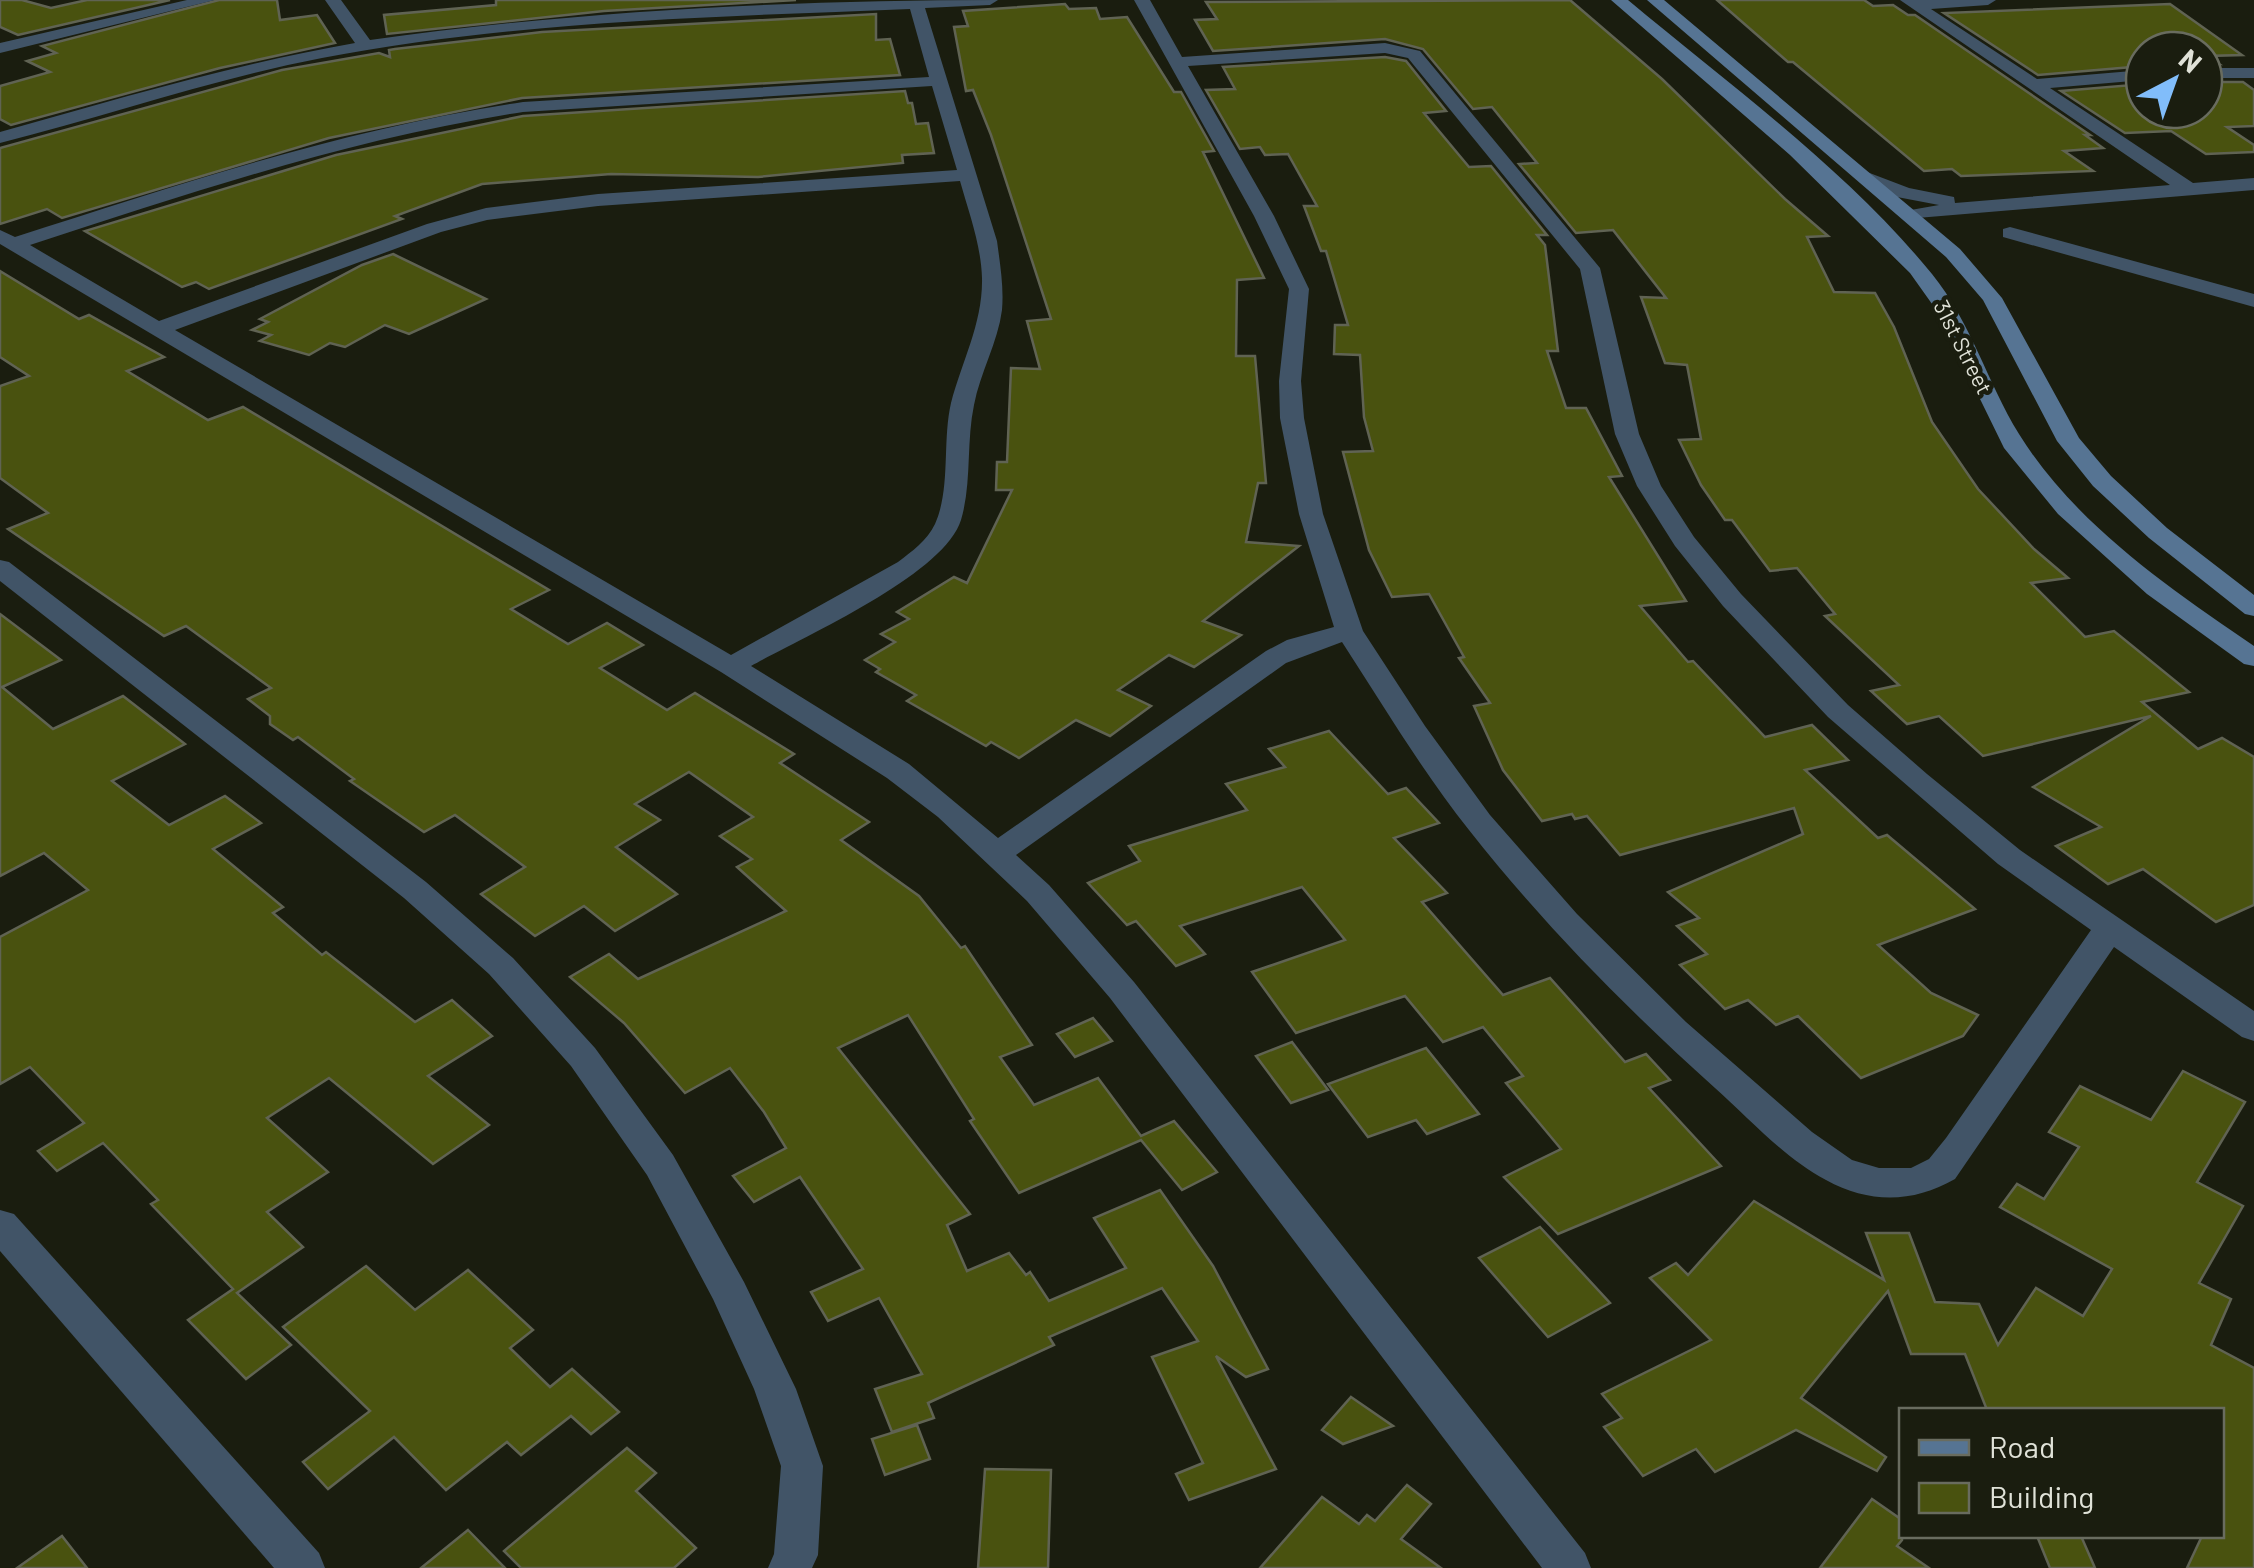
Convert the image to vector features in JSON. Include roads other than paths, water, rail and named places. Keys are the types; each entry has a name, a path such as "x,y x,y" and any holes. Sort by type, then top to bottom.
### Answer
{"street":[{"path":"0,48 208,0"},
{"path":"333,0 366,46"},
{"path":"0,138 228,74 366,46 507,27 990,0"},
{"path":"1142,0 1264,216 1298,289 1290,381 1292,418 1311,514 1349,632 1479,822 1564,922 1674,1031 1800,1142 1840,1172 1879,1184 1916,1183 1942,1169 2110,928"},
{"name":"31st Street","path":"1619,0 1807,159 1894,244 1936,294 2017,449 2058,498 2119,558 2254,658"},
{"name":"31st Street","path":"1655,0 1953,253 1992,298 2050,410 2102,482 2184,555 2254,608"},
{"path":"1912,3 1988,0"},
{"path":"1912,3 2188,188"},
{"path":"732,666 907,568 932,548 947,526 962,406 991,312 992,276 987,241 916,4"},
{"path":"1178,62 1357,51 1394,53 1420,62 1590,268 1627,434 1649,486 1684,541 1732,600 1838,711 2009,857 2254,1028"},
{"path":"2224,73 2254,73"},
{"path":"2034,84 2124,77"},
{"path":"6,240 337,141 460,115 523,107 938,81"},
{"path":"1807,159 1876,210 1912,215 1990,204 2254,184"},
{"path":"154,330 434,228 486,214 580,201 967,175"},
{"path":"1867,178 1926,198 1990,204"},
{"path":"2010,233 2254,301"},
{"path":"6,240 732,666 898,772 998,853 1122,990 1569,1568"},
{"path":"0,568 415,890 501,966 583,1057 660,1165 730,1294 775,1389 802,1466 796,1555 790,1568"},
{"path":"998,853 1276,657 1298,646 1349,632"},
{"path":"0,1225 303,1568"}]}
